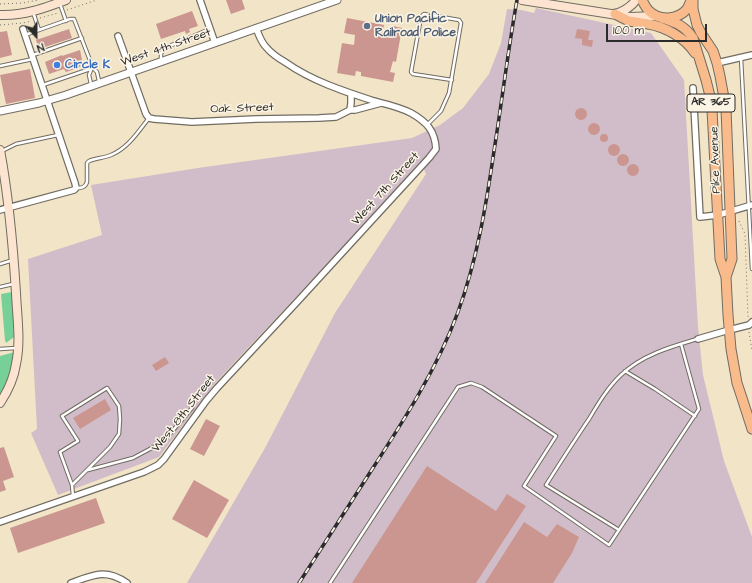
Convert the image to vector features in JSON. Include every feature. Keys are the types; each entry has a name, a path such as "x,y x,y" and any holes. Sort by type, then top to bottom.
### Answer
{"main road":[{"name":"AR 365","path":"522,0 615,14 628,20 657,26 674,33 689,45 700,63"},
{"path":"615,14 628,8 636,0"},
{"path":"642,0 650,12 659,17"},
{"path":"615,14 630,17 675,17 686,10 692,0"},
{"name":"Pike Avenue","path":"692,0 696,24 713,51 717,63 726,109 732,259 726,277"},
{"path":"0,15 34,15 50,3 63,1"},
{"name":"Pike Avenue","path":"659,17 677,23 693,38 706,80 712,110 720,259 726,277 731,349 737,383 752,429"},
{"path":"0,403 8,390 13,376 18,348 14,259 9,208 1,155"}],"street":[{"path":"200,0 215,43"},
{"name":"West 4th Street","path":"0,111 47,101 337,0"},
{"path":"256,28 266,47 290,66 316,81 351,94 350,110"},
{"path":"0,210 74,190 76,188 24,32"},
{"path":"118,36 142,104 149,118"},
{"path":"717,63 752,56"},
{"path":"693,88 700,217 718,215 750,205"},
{"name":"West 7th Street","path":"276,325 436,149 433,133 426,125 412,114 351,94"},
{"name":"Oak Street","path":"149,118 192,122 336,117 350,110 381,103"},
{"path":"698,339 749,325 752,322"},
{"name":"West 8th Street","path":"0,522 144,472 158,465 210,397 276,325"},
{"path":"71,583 92,576 105,574 121,578 127,583"}],"lane":[{"path":"63,1 62,11 66,21"},
{"path":"426,125 441,111 449,93 452,80 461,23 459,20 424,14 421,17 411,72 413,74 452,80"},
{"path":"34,15 39,30"},
{"path":"24,32 39,30 74,19 93,68 97,72 100,83"},
{"path":"161,62 161,53 167,47 210,29"},
{"path":"0,66 32,57 82,38"},
{"path":"741,58 750,205 752,269"},
{"path":"42,86 93,68"},
{"path":"92,86 89,75 93,68"},
{"path":"76,188 82,188 86,185 87,163 89,161 109,156 125,147 149,118"},
{"path":"1,155 16,144 58,135"},
{"path":"0,264 14,259"},
{"path":"0,287 15,284"},
{"path":"619,530 546,485 612,384 621,374 651,354 698,339"},
{"path":"330,583 458,387 471,383 482,387 556,436 524,486 609,545 699,409 681,344"},
{"path":"0,349 18,348"},
{"path":"626,371 694,416"},
{"path":"72,485 110,447 119,434 119,406 107,388 62,416 78,441 60,452 72,485 73,497"},
{"path":"86,470 133,458 163,442 192,408"}],"path":[{"path":"0,4 23,3 38,0"},
{"path":"0,25 22,23 34,15 62,11 97,0"},
{"path":"738,217 745,234 748,317"},
{"path":"749,332 752,350"}],"shaded area":[{"path":"536,8 651,33 684,80 698,327 703,375 724,461 752,537 752,583 187,583 265,448 335,313 426,174 421,162 217,381 159,457 58,495 31,433 37,429 28,259 102,235 91,185 198,168 412,138 440,125 463,108 489,74 501,43 507,9 534,13"}],"green space":[{"path":"12,292 14,337 6,343 1,294"},
{"path":"15,352 8,380 0,395 0,356"}],"building":[{"path":"226,0 242,0 245,9 231,14"},
{"path":"192,11 198,26 189,29 190,32 186,34 185,31 161,39 156,24"},
{"path":"347,18 384,25 382,35 391,37 393,26 402,28 396,62 393,61 390,72 395,73 393,82 361,76 361,72 356,71 355,76 337,73 342,43 354,45 355,35 344,33"},
{"name":"Circle K","path":"69,29 72,38 39,49 36,40"},
{"path":"577,29 590,31 588,40 593,40 592,47 582,45 582,39 575,38"},
{"path":"7,31 12,55 0,58 0,32"},
{"path":"80,50 82,65 66,72 64,69 49,74 45,62"},
{"path":"30,69 35,98 6,104 0,75"},
{"path":"579,108 583,108 587,114 583,120 579,120 575,116 575,112"},
{"path":"592,123 596,123 600,129 596,135 592,135 588,131 588,127"},
{"path":"602,134 606,134 608,138 606,142 602,142 600,140 600,136"},
{"path":"612,144 616,144 620,150 616,156 612,156 608,152 608,148"},
{"path":"621,154 625,154 629,160 625,166 621,166 617,162 617,158"},
{"path":"631,164 635,164 639,170 635,176 631,176 627,172 627,168"},
{"path":"165,357 169,363 156,371 152,365"},
{"path":"105,399 111,410 80,429 73,418"},
{"path":"206,419 220,426 204,456 190,449"},
{"path":"4,447 14,477 3,481 6,490 0,492 0,448"},
{"path":"427,466 496,511 507,494 526,506 476,583 352,583"},
{"path":"194,480 229,500 207,538 172,519"},
{"path":"96,498 105,523 18,553 10,528"},
{"path":"524,522 547,537 557,524 579,537 572,553 553,583 485,583"}],"railway":[{"path":"299,583 396,433 419,394 450,333 458,312 471,273 484,212 517,0"}],"place":[{"name":"Union Pacific Railroad Police","path":"367,26"},
{"name":"Circle K","path":"57,65"}]}
